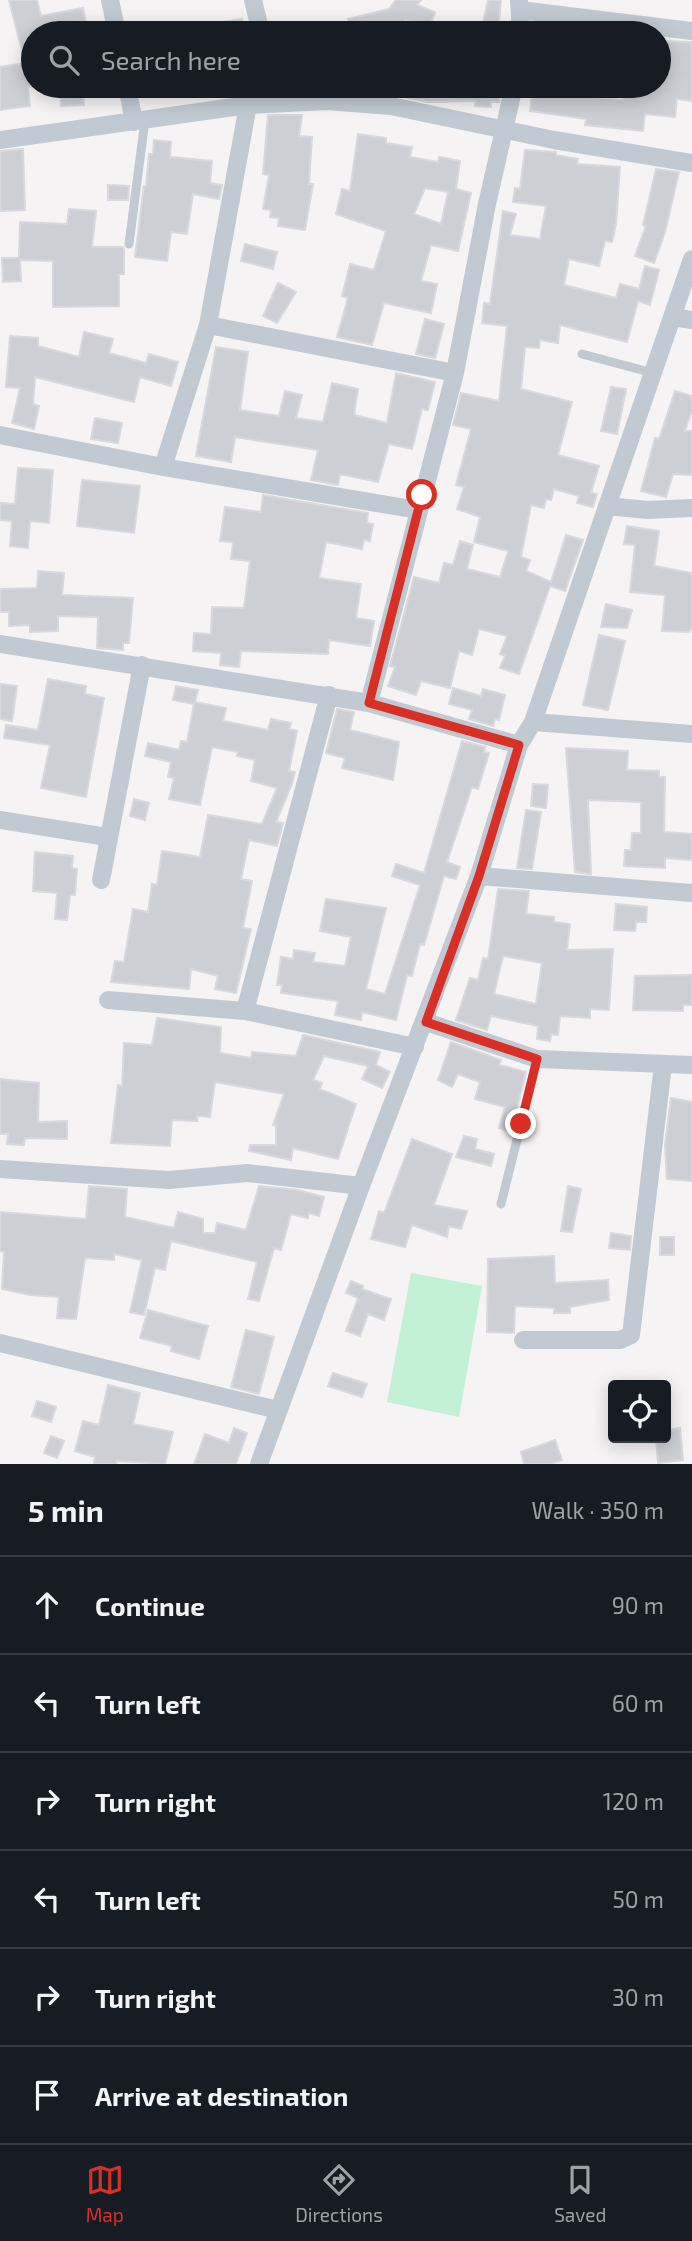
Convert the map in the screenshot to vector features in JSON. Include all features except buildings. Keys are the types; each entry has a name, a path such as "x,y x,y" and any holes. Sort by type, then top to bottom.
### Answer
{"street":[{"path":"110,0 114,21"},
{"path":"253,0 258,21"},
{"path":"520,5 626,21"},
{"path":"671,28 692,31"},
{"path":"131,98 140,121"},
{"path":"0,140 248,105 265,98"},
{"path":"304,98 391,106 505,130 692,163"},
{"path":"369,703 455,373 487,204 512,98"},
{"path":"163,467 208,325 248,105"},
{"path":"259,1464 360,1186 426,1022 479,876 519,745 533,722 692,259"},
{"path":"673,317 692,320"},
{"path":"208,325 455,373"},
{"path":"0,435 163,467 418,510"},
{"path":"607,506 648,510 692,508"},
{"path":"0,645 329,695 369,703 519,745"},
{"path":"101,880 107,837 142,665"},
{"path":"246,1011 329,695"},
{"path":"533,722 692,734"},
{"path":"0,820 107,837"},
{"path":"479,876 692,893"},
{"path":"108,1000 246,1011 415,1047"},
{"path":"426,1022 537,1059 692,1065"},
{"path":"523,1340 620,1340 631,1335 635,1327 663,1065"},
{"path":"0,1169 169,1180 247,1173 360,1186"},
{"path":"0,1343 278,1410"}],"lane":[{"path":"129,244 140,121"},
{"path":"582,354 653,373"},
{"path":"501,1203 537,1059"}],"green space":[{"path":"411,1273 482,1286 459,1417 387,1402"}],"route":[{"path":"422,495 369,703 519,745 479,876 426,1022 537,1059 521,1124"}]}
